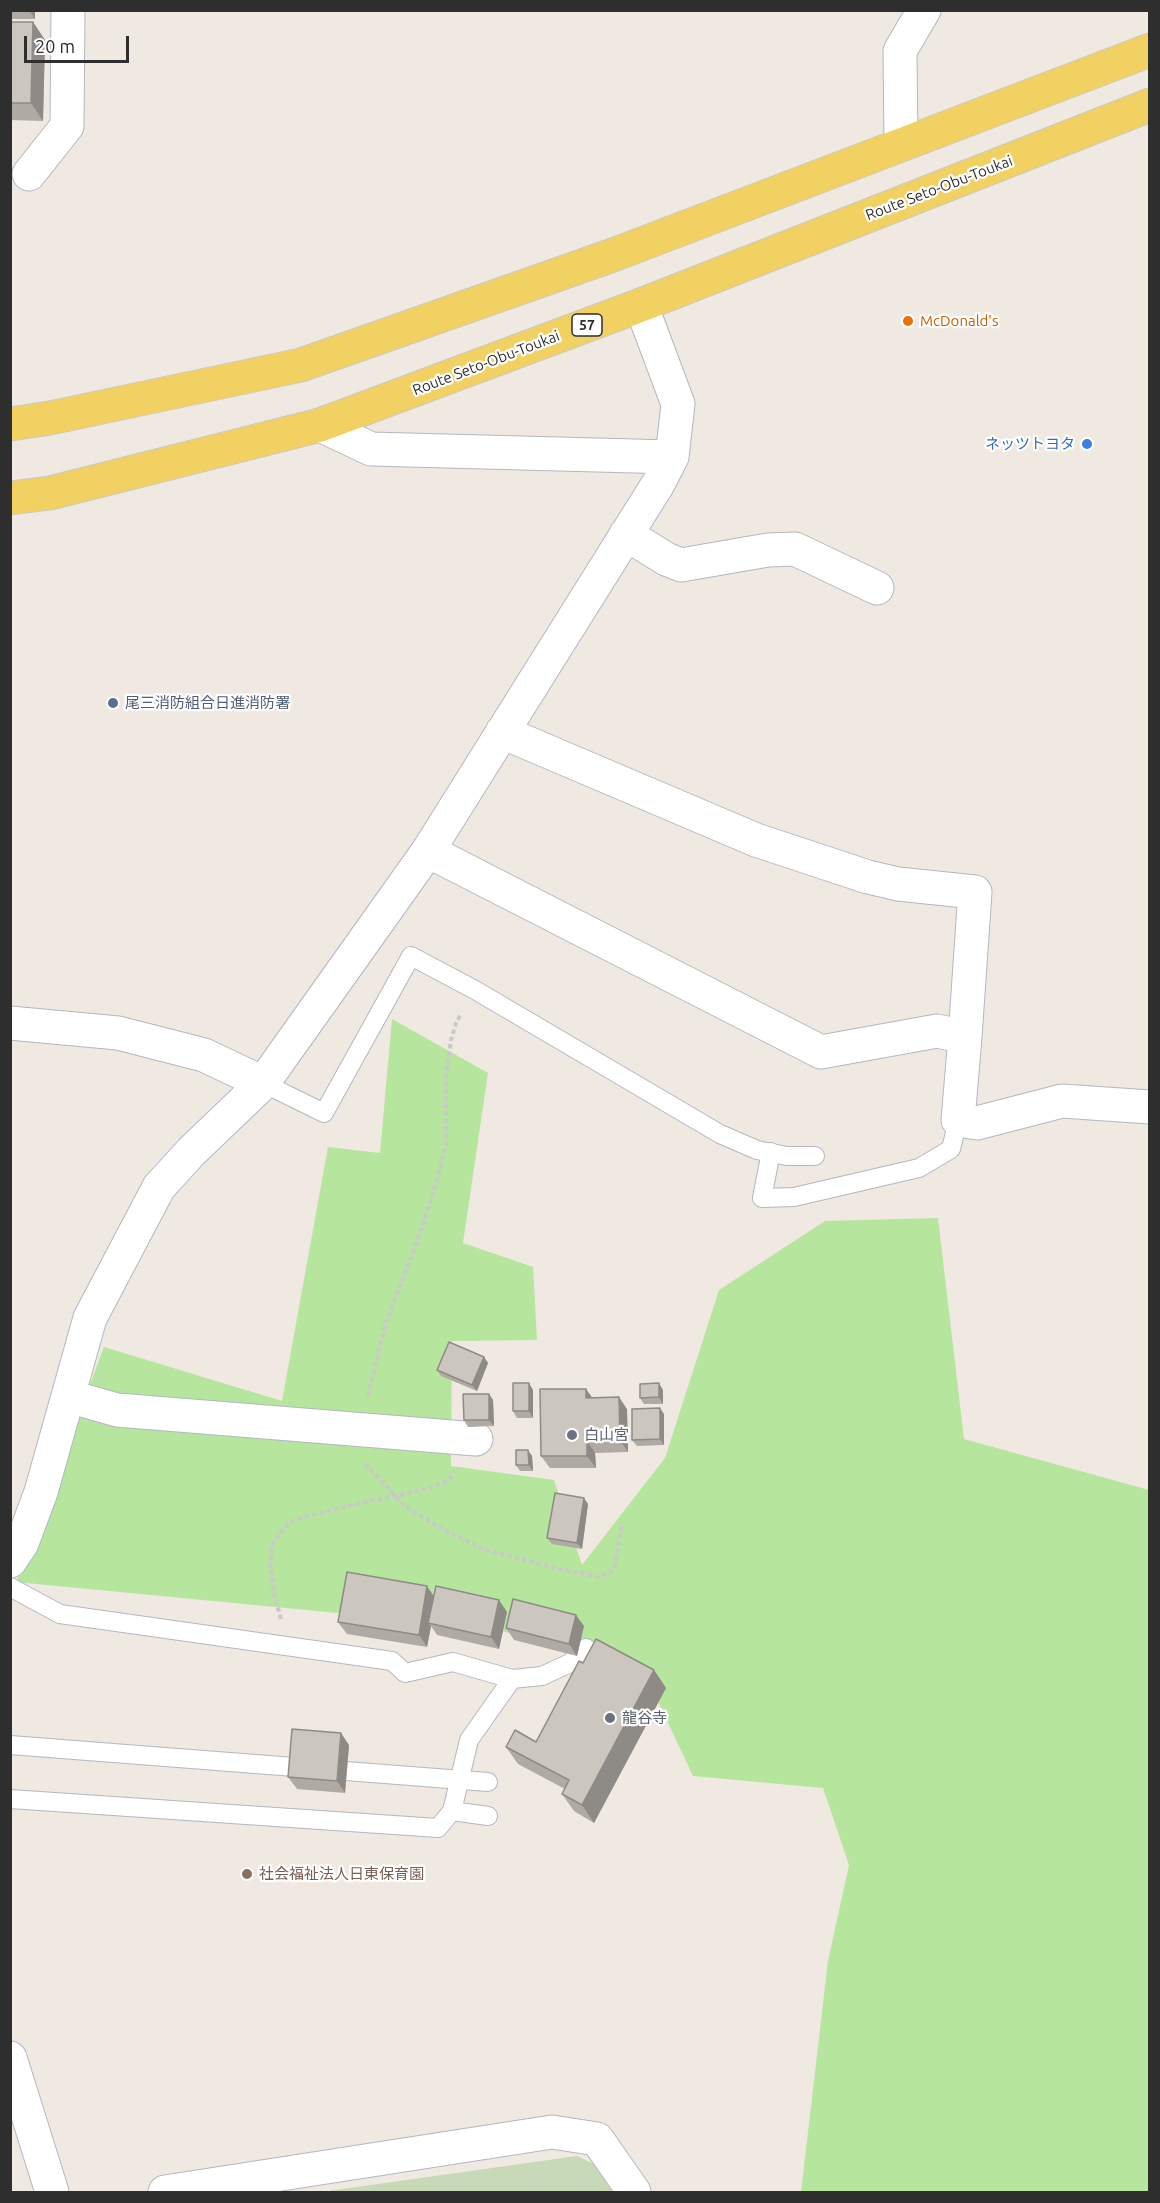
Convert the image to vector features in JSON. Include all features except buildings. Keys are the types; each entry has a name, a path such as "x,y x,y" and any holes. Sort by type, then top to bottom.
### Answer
{"main road":[{"path":"10,423 50,418 301,365 613,255 1149,50"},
{"name":"Route Seto-Obu-Toukai","path":"10,498 50,493 320,425 641,305 1149,105"}],"street":[{"path":"29,174 67,126 68,10"},
{"path":"901,144 900,51 924,10"},
{"path":"10,1561 22,1543 41,1492 90,1318 159,1187 192,1151 262,1083 428,851 672,458 678,405 641,305"},
{"path":"320,425 371,448 672,458"},
{"path":"626,534 666,559 681,565 768,550 795,549 877,588"},
{"path":"502,732 756,840 868,877 898,884 975,892 958,1120 977,1124 1062,1101 1149,1107"},
{"path":"428,851 821,1052 937,1030 965,1037"},
{"path":"10,1023 118,1034 204,1055 262,1083"},
{"path":"68,1396 117,1410 468,1438"},
{"path":"10,2058 52,2193"},
{"path":"165,2193 552,2132 597,2139 634,2193"}],"lane":[{"path":"262,1083 324,1113 411,956 475,990 720,1134 756,1150 787,1156 815,1156"},
{"path":"771,1152 762,1198 794,1197 919,1168 951,1149 958,1120"},
{"path":"10,1587 60,1614 392,1661 405,1673 453,1662 512,1679 542,1676 570,1663 586,1648"},
{"path":"10,1799 438,1828 452,1811 469,1740 512,1679"},
{"path":"10,1744 488,1782"},
{"path":"452,1811 488,1816"}],"path":[{"path":"475,990 456,1023 451,1040 446,1076 446,1143 423,1226 386,1322 360,1429 358,1453 370,1472 405,1506 442,1529 486,1550 597,1577 610,1572 615,1565 622,1524"},
{"path":"293,1647 278,1612 270,1562 273,1543 283,1529 294,1520 431,1488 449,1480 468,1438"}],"green space":[{"path":"392,1019 488,1073 463,1243 533,1267 537,1340 452,1341 451,1466 554,1480 582,1565 665,1458 719,1290 825,1221 938,1218 964,1439 1149,1490 1149,2192 801,2192 828,1961 849,1865 823,1788 693,1776 646,1676 493,1628 16,1582 104,1347 282,1401 328,1147 380,1153"},
{"path":"577,2156 594,2164 613,2192 321,2192"}],"place":[{"name":"McDonald's","path":"908,321"},
{"name":"ネッツトヨタ","path":"1087,444"},
{"name":"尾三消防組合日進消防署","path":"113,703"},
{"name":"白山宮","path":"572,1435"},
{"name":"龍谷寺","path":"610,1718"},
{"name":"社会福祉法人日東保育園","path":"247,1874"}]}
